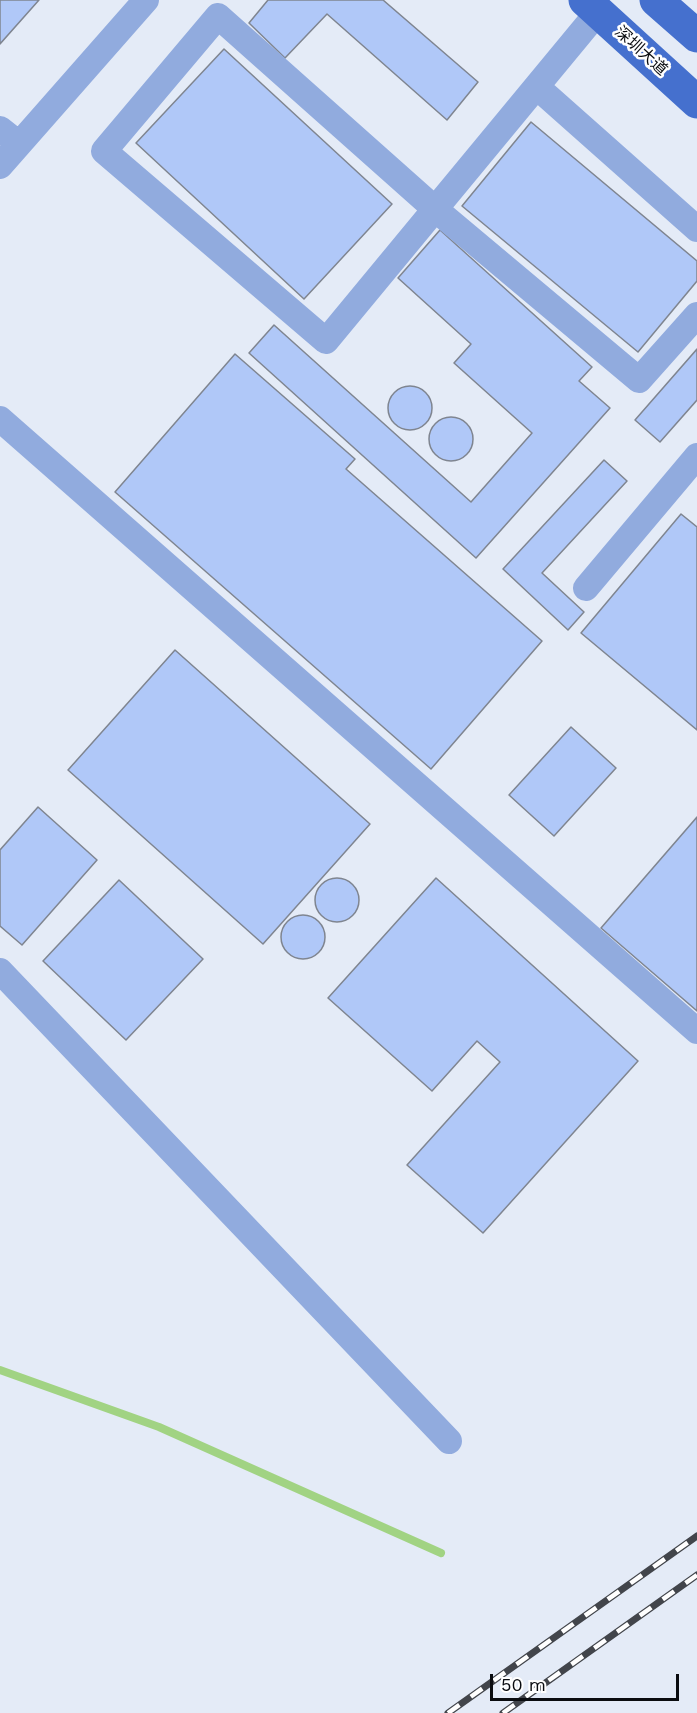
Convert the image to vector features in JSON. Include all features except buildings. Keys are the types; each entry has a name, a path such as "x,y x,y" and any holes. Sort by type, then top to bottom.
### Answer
{"main road":[{"path":"656,0 697,36"},
{"name":"深圳大道","path":"591,6 697,102"}],"street":[{"path":"0,166 10,137 146,0"},
{"path":"591,6 537,87 435,209 326,341 104,150 218,16 435,209 639,380 697,315"},
{"path":"537,87 697,229"},
{"path":"0,419 697,1030"},
{"path":"586,588 697,456"},
{"path":"0,971 449,1441"}],"waterway":[{"path":"0,1370 159,1427 441,1553"}],"railway":[{"path":"448,1713 697,1536"},
{"path":"503,1713 697,1575"}]}
